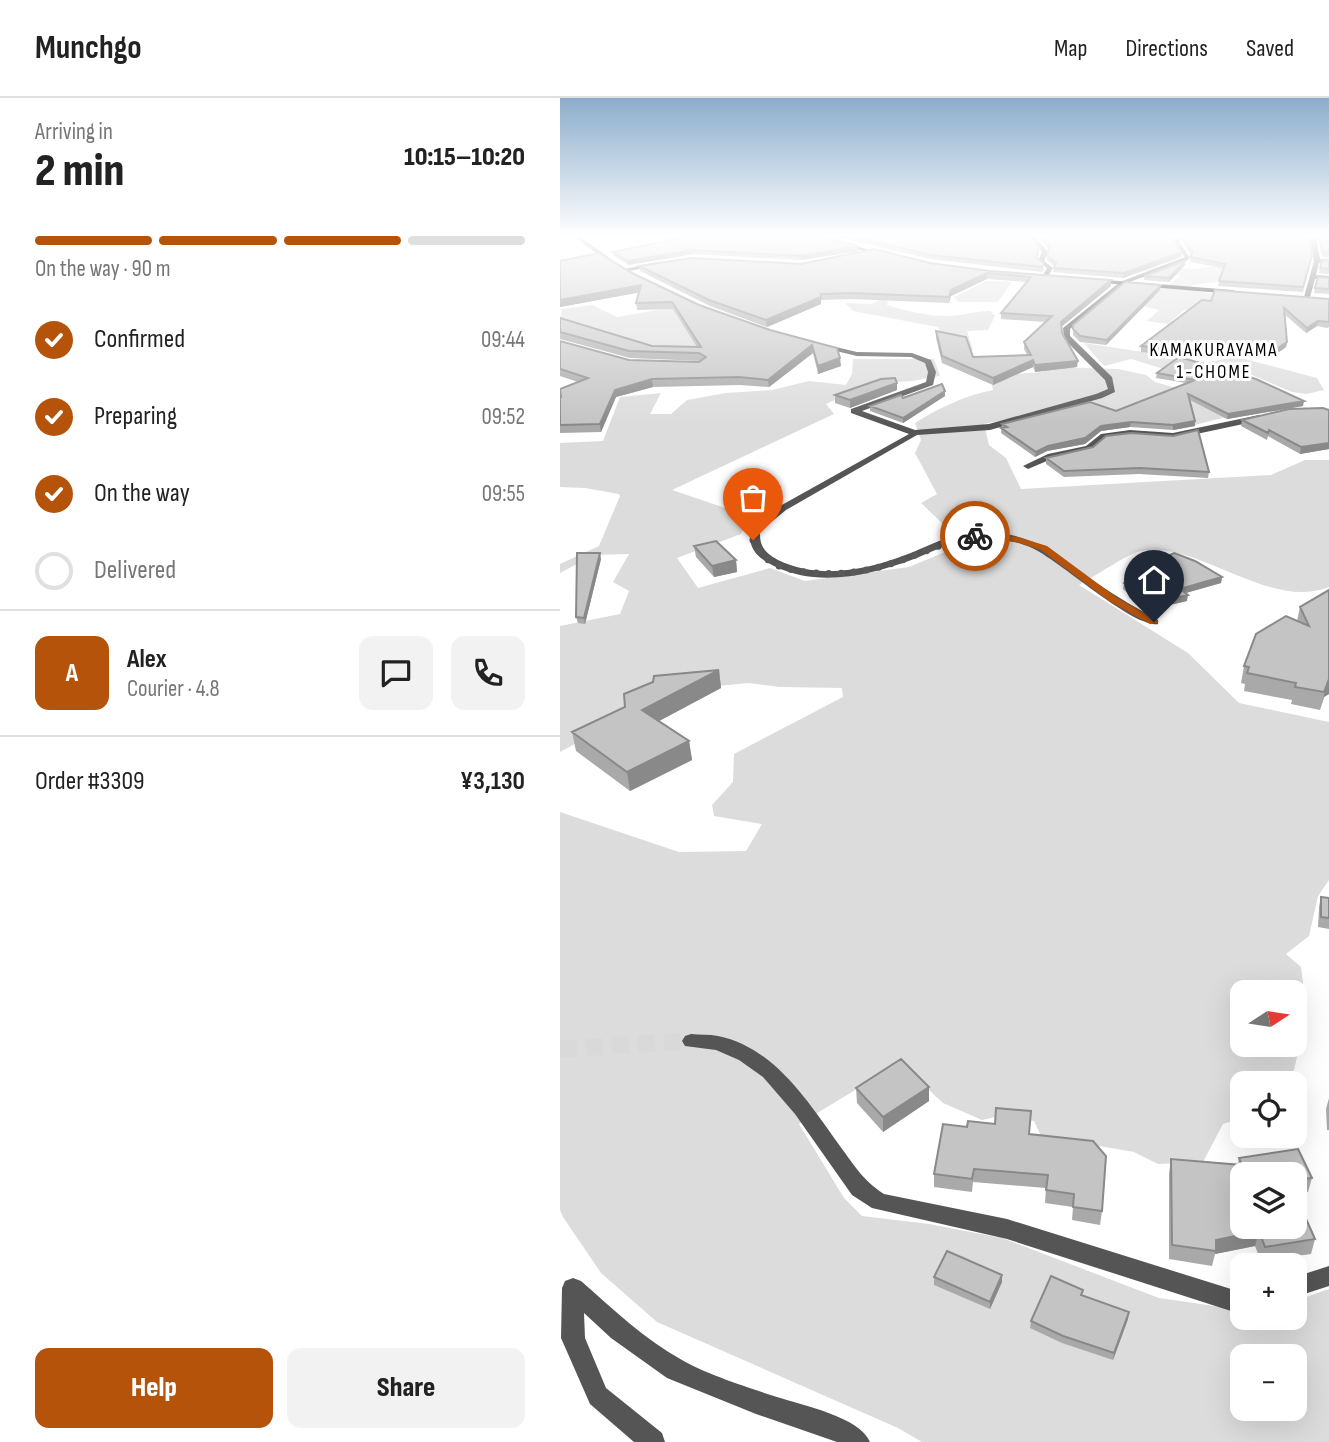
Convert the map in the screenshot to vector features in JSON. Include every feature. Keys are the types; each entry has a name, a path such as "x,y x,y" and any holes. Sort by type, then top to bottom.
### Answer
{"street":[{"path":"819,344 850,353 912,355 928,362 932,372 930,383 854,411 914,433 990,427 1112,390 1109,379 1066,337 1066,328 1102,299"},
{"path":"1028,466 1051,456 1089,447 1101,437 1130,433 1173,436 1275,414"},
{"path":"914,433 783,509 755,530 753,540 756,549 781,567 811,574 841,573 874,569 957,539 978,536 1018,540 1044,548 1112,599 1154,622"},
{"path":"691,1041 718,1044 746,1055 770,1072 802,1108 859,1189 879,1202 1007,1229 1230,1300"},
{"path":"1307,1283 1329,1276"},
{"path":"653,1442 597,1396 573,1338 573,1288 619,1330 675,1370 756,1402 842,1431 858,1442"}],"shaded area":[{"path":"882,299 888,301 887,305 924,314 953,316 990,311 995,316 988,330 967,331 973,350 948,351 938,327 853,311 845,303 871,304"},
{"path":"956,299 1000,299 998,302 959,302"},
{"path":"1142,299 1241,299 1201,314 1184,310 1168,324 1147,321 1159,310 1140,305"},
{"path":"592,305 617,317 686,305 715,352 656,352 560,319 562,309"},
{"path":"1084,343 1163,355 1177,360 1209,362 1229,358 1245,359 1317,378 1324,390 1307,394 1292,392 1252,375 1170,371 1131,359 1104,366"},
{"path":"853,359 934,359 940,376 869,384 826,404 834,414 672,490 749,516 741,534 677,558 698,588 770,568 805,581 909,567 964,544 921,503 937,494 915,453 921,440 915,423 952,403 993,390 990,376 1043,372 1041,367 1118,369 1146,375 1155,382 1183,390 1238,414 1191,426 1082,405 984,424 989,445 1006,458 1021,489 1271,475 1305,460 1329,460 1329,587 1306,592 1282,590 1185,555 1162,550 1135,553 1079,585 1188,653 1239,703 1329,722 1329,880 1318,896 1309,936 1286,954 1301,967 1303,980 1230,980 1230,1057 1297,1057 1294,1071 1230,1071 1230,1122 1223,1124 1203,1162 1158,1164 1134,1152 1041,1136 1034,1121 1000,1116 982,1120 943,1103 900,1063 799,1124 844,1198 862,1216 929,1224 1002,1238 1159,1298 1230,1308 1230,1330 1307,1330 1307,1297 1329,1289 1329,1442 922,1442 898,1428 657,1322 601,1273 563,1217 560,1210 560,812 679,852 746,851 762,824 714,816 712,805 733,782 734,754 843,697 842,688 780,687 749,683 644,693 617,721 560,752 560,626 620,614 629,591 613,582 629,554 594,555 560,573 560,564 599,546 620,496 585,488 560,487 560,443 603,441 620,397 661,393 650,414 671,414 687,400 726,393 772,390 809,381 846,385 852,374"}],"building":[{"path":"637,299 686,299 770,330 837,348 840,358 818,366 812,345 768,380 739,377 652,379 615,390 600,424 560,425 560,389 588,378 560,369 560,341 629,360 699,362 706,357 699,353 629,351 560,332 560,318 652,346 701,347 672,302 636,303"},
{"path":"706,299 817,299 766,320"},
{"path":"1013,299 1089,299 1061,322 1062,333 1078,361 1035,365 1033,360 993,378 942,356 936,331 966,337 973,357 1031,355 1024,342 1052,316 1001,313"},
{"path":"1105,299 1148,299 1107,340 1080,336 1073,329 1073,325"},
{"path":"1212,299 1329,299 1329,322 1318,321 1307,328 1284,308 1287,342 1272,352 1177,347 1176,350 1141,346 1202,300 1211,301"},
{"path":"1179,357 1256,379 1304,401 1228,414 1188,394 1195,421 1173,425 1131,422 1101,426 1085,438 1048,446 1036,452 1001,428 1007,427 1002,424 1090,402 1116,411 1195,380 1157,373"},
{"path":"895,378 897,383 850,400 835,395 881,379"},
{"path":"942,384 945,391 903,418 870,406 901,395 903,398"},
{"path":"1289,409 1329,410 1329,443 1301,447 1269,430 1268,433 1242,420"},
{"path":"1198,430 1209,472 1140,468 1064,471 1046,458 1093,447 1106,436 1131,433 1173,436"},
{"path":"716,541 736,560 712,566 694,546"},
{"path":"577,553 600,553 584,618 576,617"},
{"path":"1174,553 1195,561 1222,577 1180,589 1188,595 1149,604 1124,583 1149,564"},
{"path":"1329,590 1329,679 1324,692 1247,673 1249,667 1244,666 1256,634 1286,616 1309,626 1300,607"},
{"path":"719,670 642,710 689,741 627,772 572,732 625,707 624,694 653,682 654,676"},
{"path":"1321,897 1329,898 1329,918 1321,917"},
{"path":"901,1059 929,1087 883,1117 856,1088"},
{"path":"996,1108 1031,1111 1029,1134 1093,1141 1106,1156 1102,1211 1073,1207 1074,1194 1046,1190 1048,1175 974,1169 972,1179 934,1174 943,1124 967,1127 968,1121 995,1124"},
{"path":"1298,1149 1304,1162 1241,1162 1239,1158"},
{"path":"1171,1159 1230,1164 1230,1237 1216,1240 1216,1251 1172,1245"},
{"path":"1307,1221 1315,1239 1265,1247 1262,1239 1307,1239"},
{"path":"947,1251 1002,1275 990,1302 934,1277"},
{"path":"1051,1276 1083,1290 1081,1295 1129,1312 1114,1353 1063,1336 1031,1321"}],"tunnel":[{"path":"560,1049 691,1041"}],"way so far":[{"path":"753,540 756,549 781,567 811,574 874,569 957,539 975,536"}],"district":[{"name":"KAMAKURAYAMA 1-CHOME","path":"1214,360"}],"route":[{"path":"975,536 1018,540 1044,548 1112,599 1154,622"}]}
